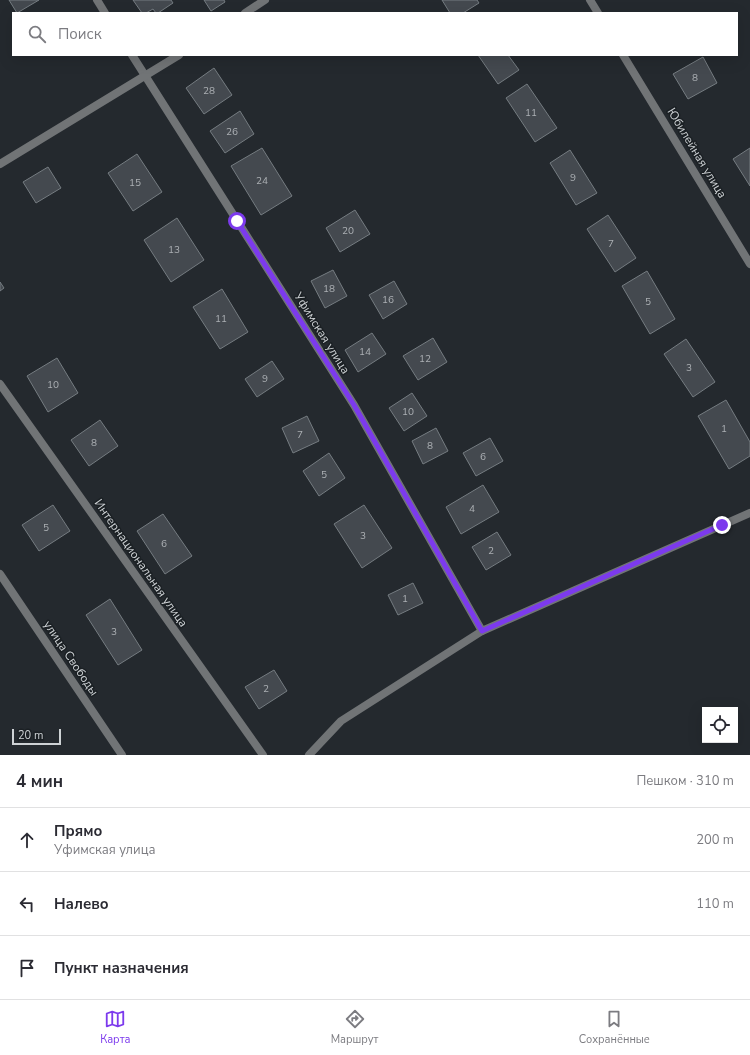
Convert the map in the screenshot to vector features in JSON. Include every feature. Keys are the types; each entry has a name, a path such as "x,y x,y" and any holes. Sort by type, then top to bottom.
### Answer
{"street":[{"path":"97,0 104,12"},
{"path":"247,12 265,0"},
{"path":"590,0 597,12"},
{"name":"Уфимская улица","path":"133,56 354,405 482,631"},
{"path":"0,164 177,56"},
{"name":"Юбилейная улица","path":"625,56 750,264"},
{"name":"Интернациональная улица","path":"0,384 262,755"},
{"path":"309,755 341,720 482,631 750,513"},
{"name":"улица Свободы","path":"0,574 122,755"}],"building":[{"path":"9,0 39,0 19,12 16,12"},
{"path":"133,0 171,0 173,3 160,12 155,12 153,9 148,12 141,12"},
{"path":"204,0 224,0 225,2 211,11"},
{"path":"442,0 477,0 479,3 465,12 449,12"},
{"path":"479,56 509,56 519,70 498,84"},
{"path":"703,57 717,83 688,99 673,74"},
{"path":"214,68 232,95 204,114 186,88"},
{"path":"527,84 557,128 535,142 506,98"},
{"path":"240,111 254,134 225,153 210,131"},
{"path":"262,148 292,196 261,215 231,166"},
{"path":"750,148 750,186 733,159"},
{"path":"570,150 597,193 576,205 550,163"},
{"path":"137,154 162,192 133,211 108,173"},
{"path":"48,167 61,188 36,203 23,182"},
{"path":"355,210 370,234 340,252 326,228"},
{"path":"608,215 636,258 615,272 587,229"},
{"path":"177,218 204,260 171,282 144,240"},
{"path":"333,270 347,296 325,308 311,281"},
{"path":"647,271 675,319 650,334 622,286"},
{"path":"394,281 407,304 383,319 369,295"},
{"path":"0,282 4,288 0,291"},
{"path":"222,289 248,332 220,349 193,307"},
{"path":"372,333 386,354 358,372 345,350"},
{"path":"433,338 447,362 418,380 403,356"},
{"path":"686,339 715,382 693,397 664,354"},
{"path":"57,358 78,393 48,412 27,376"},
{"path":"272,361 284,379 257,397 245,379"},
{"path":"412,393 427,416 404,431 389,408"},
{"path":"726,400 750,442 750,456 729,469 698,416"},
{"path":"307,416 319,441 293,453 282,428"},
{"path":"100,420 118,446 89,466 71,440"},
{"path":"436,428 448,451 423,464 412,441"},
{"path":"490,438 503,461 476,476 463,453"},
{"path":"329,453 345,478 319,496 303,471"},
{"path":"483,485 499,512 461,534 446,507"},
{"path":"53,505 70,531 39,551 22,525"},
{"path":"364,505 392,548 362,568 334,524"},
{"path":"163,514 192,556 165,574 137,531"},
{"path":"497,532 511,555 486,570 472,547"},
{"path":"413,583 423,603 398,615 388,595"},
{"path":"110,599 142,650 118,665 86,615"},
{"path":"274,670 287,691 259,709 245,687"}],"route":[{"path":"237,221 354,405 482,631 722,525"}]}
